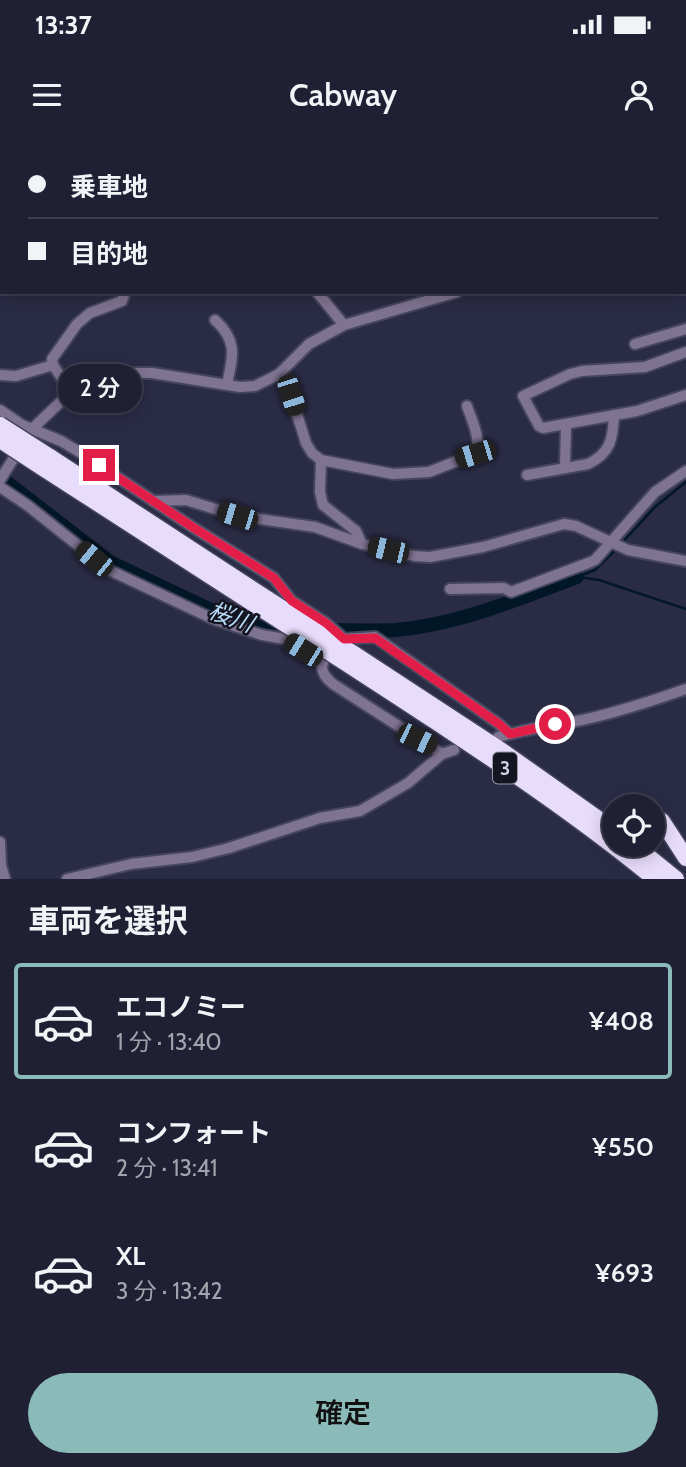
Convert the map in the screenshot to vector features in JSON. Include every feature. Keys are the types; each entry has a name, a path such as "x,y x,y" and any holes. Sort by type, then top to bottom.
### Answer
{"highway":[{"name":"3","path":"0,425 47,463 602,820"},
{"name":"3","path":"0,440 47,463"},
{"name":"3","path":"352,659 495,761 602,829"},
{"path":"589,810 602,816"},
{"path":"665,826 686,858"},
{"path":"635,857 636,879"},
{"name":"3","path":"640,857 655,879"},
{"name":"3","path":"645,857 676,879"}],"street":[{"path":"71,392 53,365 52,359 56,350 77,324 90,313 122,300 124,294"},
{"path":"319,294 344,325"},
{"path":"2,477 32,429 71,392 135,373 255,386 279,374 309,344 344,325 450,294"},
{"path":"215,320 227,331 230,340 232,357 227,384"},
{"path":"635,344 683,330 686,351 645,366 570,374 523,396 539,426 566,424 636,411 686,395"},
{"path":"0,375 16,376 53,365"},
{"path":"279,374 291,395 306,443 312,453 321,460 393,474 436,470 475,454 478,448 477,436 467,407"},
{"path":"0,410 81,453 274,578 292,601 326,623 344,639 375,638 510,734"},
{"path":"527,475 588,464 595,460 612,441 614,415"},
{"path":"565,467 566,424"},
{"path":"321,460 320,492 323,505 356,531 362,544"},
{"path":"450,589 503,588 511,593 595,560 656,492 686,471"},
{"path":"0,488 27,505 109,570 213,621 285,639 322,662"},
{"path":"153,501 186,500 237,516 315,527 362,544 414,556 430,557 483,547 564,524 576,526 628,550 686,561"},
{"path":"344,639 322,662 324,676 442,754"},
{"path":"498,737 647,703 686,689"},
{"path":"67,879 131,864 204,854 320,818 360,811 408,783 442,754 454,750"},
{"path":"0,842 5,879"}],"waterway":[{"name":"桜川","path":"0,477 110,562 211,610 264,629 297,631"},
{"path":"621,544 655,507 686,482"},
{"path":"577,577 595,570 616,549"},
{"name":"桜川","path":"324,630 395,630 441,623 488,610 577,577"},
{"path":"579,577 599,580 686,609"}],"route":[{"path":"99,465 274,578 292,601 326,623 344,639 375,638 510,734 555,724"}]}
